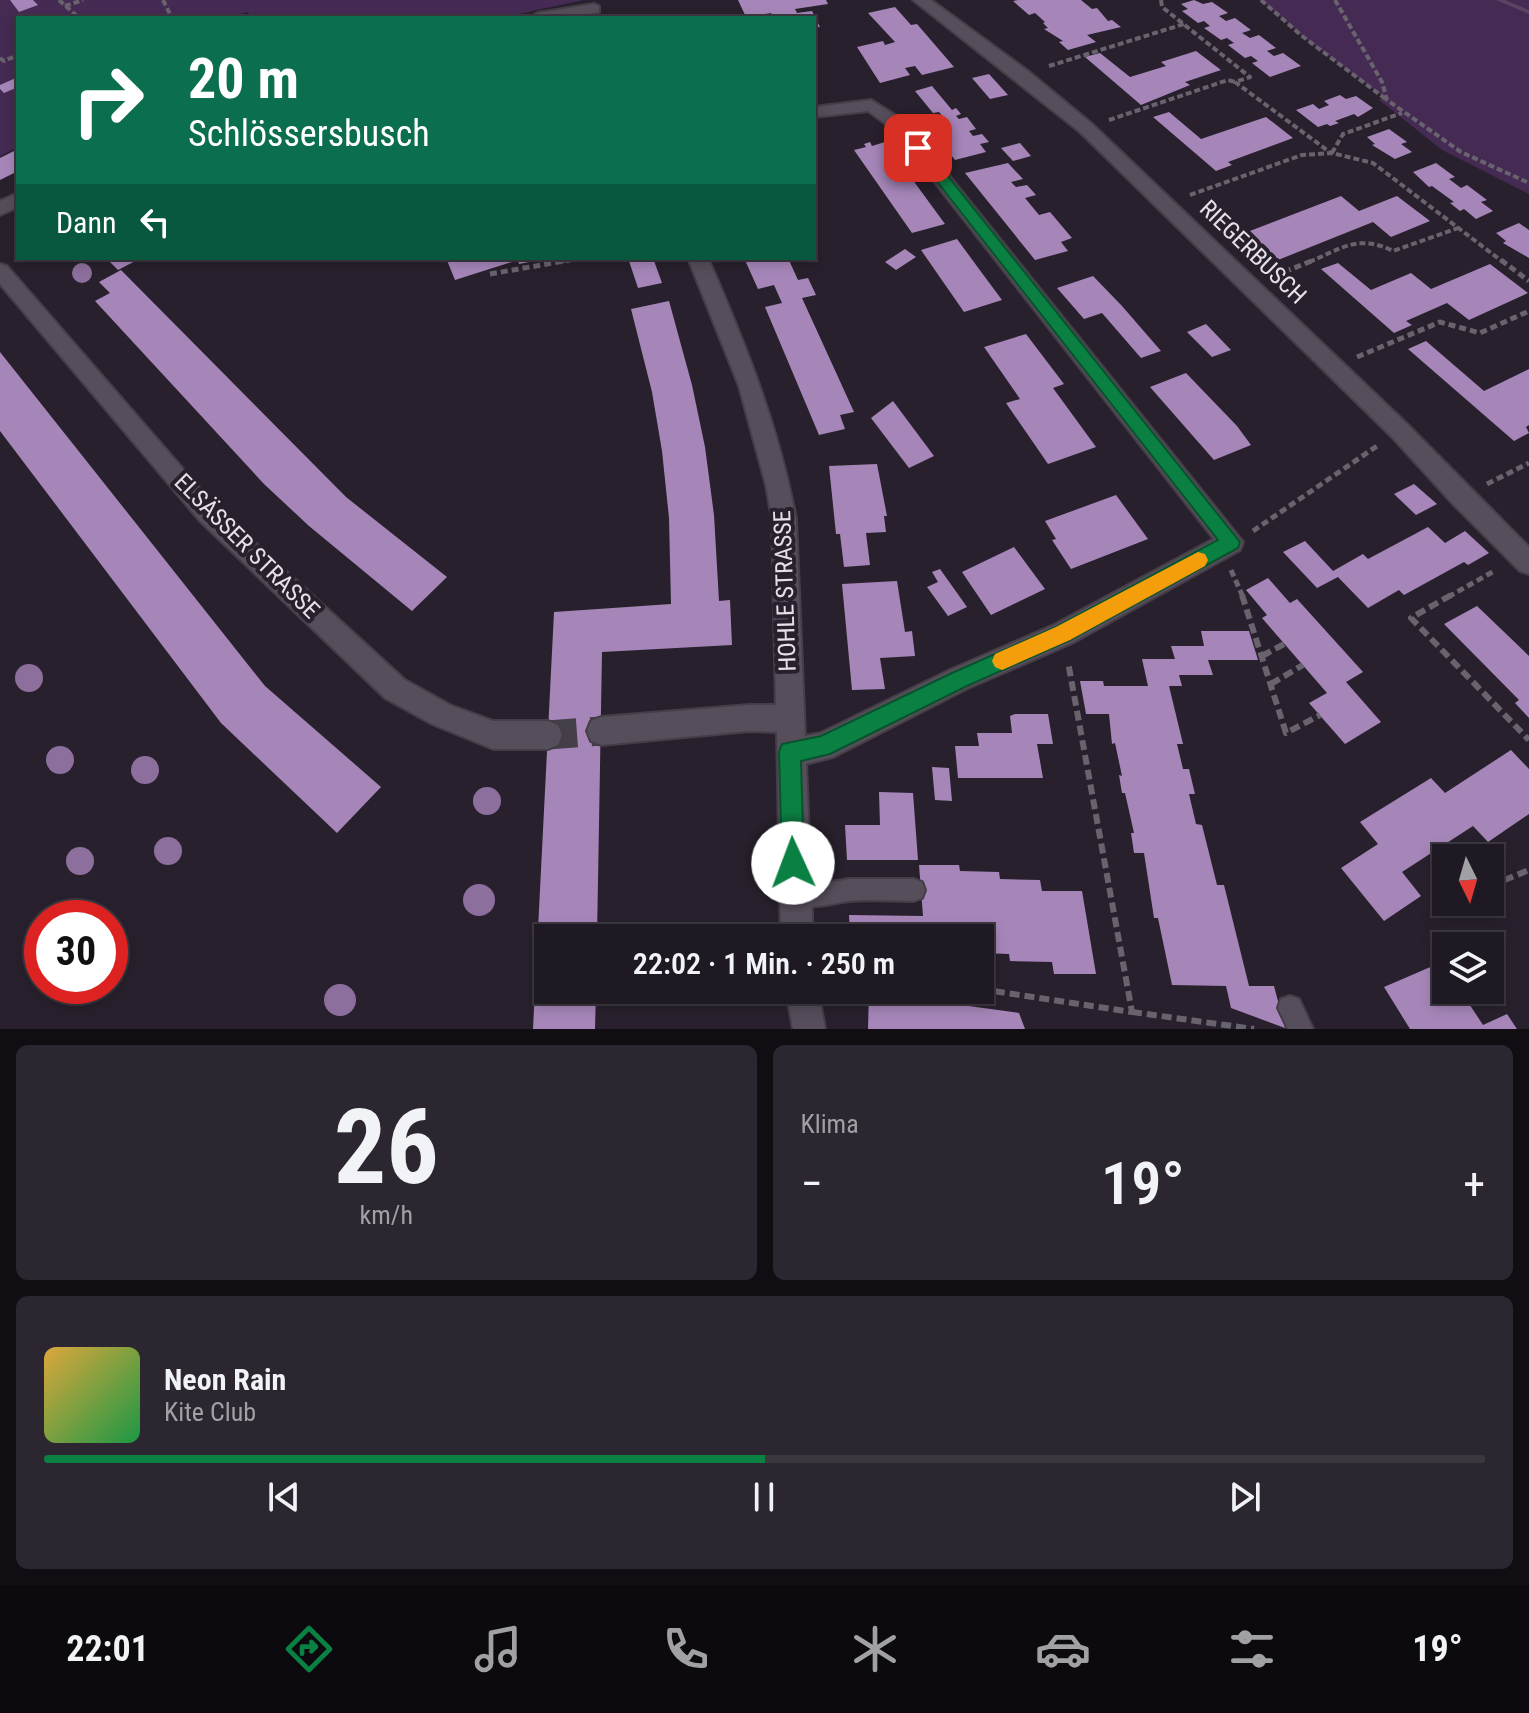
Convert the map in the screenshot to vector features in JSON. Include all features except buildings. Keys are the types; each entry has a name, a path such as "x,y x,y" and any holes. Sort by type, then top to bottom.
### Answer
{"street":[{"name":"RIEGERBUSCH","path":"921,0 1022,75 1086,128 1399,430 1525,560"},
{"path":"552,16 601,9"},
{"path":"790,752 823,747 959,679 1063,634 1224,546 900,126 871,105 816,112"},
{"name":"HOHLE STRASSE","path":"699,260 745,369 777,472 784,519 796,924"},
{"name":"ELSÄSSER STRASSE","path":"0,271 208,514 395,689 442,715 493,735 548,735"},
{"path":"601,731 749,718 789,719"},
{"path":"805,1004 809,1029"}],"lane":[{"path":"794,895 835,894 848,890 914,890"}],"path":[{"path":"59,0 76,16"},
{"path":"65,7 83,0"},
{"path":"1161,0 1162,7 1250,77 1235,82"},
{"path":"1261,0 1302,36 1402,113 1461,152 1529,183"},
{"path":"1335,0 1382,82 1387,100"},
{"path":"1022,75 1184,24"},
{"path":"1086,128 1228,80 1332,153"},
{"path":"1332,153 1343,134 1402,113"},
{"path":"1164,203 1302,155 1332,153 1373,163 1529,281"},
{"path":"1250,285 1355,243 1373,241 1393,251 1458,228"},
{"path":"490,274 568,260"},
{"path":"1334,367 1440,322 1480,333 1529,311"},
{"path":"1320,715 1286,733 1224,546 1268,523 1399,430"},
{"path":"1461,497 1529,463"},
{"path":"1525,560 1411,618 1529,740"},
{"path":"1063,634 1132,1012"},
{"path":"1262,656 1284,644"},
{"path":"1271,684 1303,665"},
{"path":"1504,880 1529,870"},
{"path":"994,991 1254,1029"}],"shaded area":[{"path":"0,0 584,0 509,16 250,16 248,12 233,16 16,16 16,148 0,156"},
{"path":"1261,0 1529,0 1529,194 1442,150 1378,99 1386,99 1302,36"}],"waterway":[{"path":"1499,0 1529,12"}],"tunnel":[{"path":"548,735 601,731"}],"slow traffic":[{"path":"1002,661 1063,634 1198,560"}],"route":[{"path":"793,863 790,752 823,747 959,679 1063,634 1231,542 918,148"}]}
